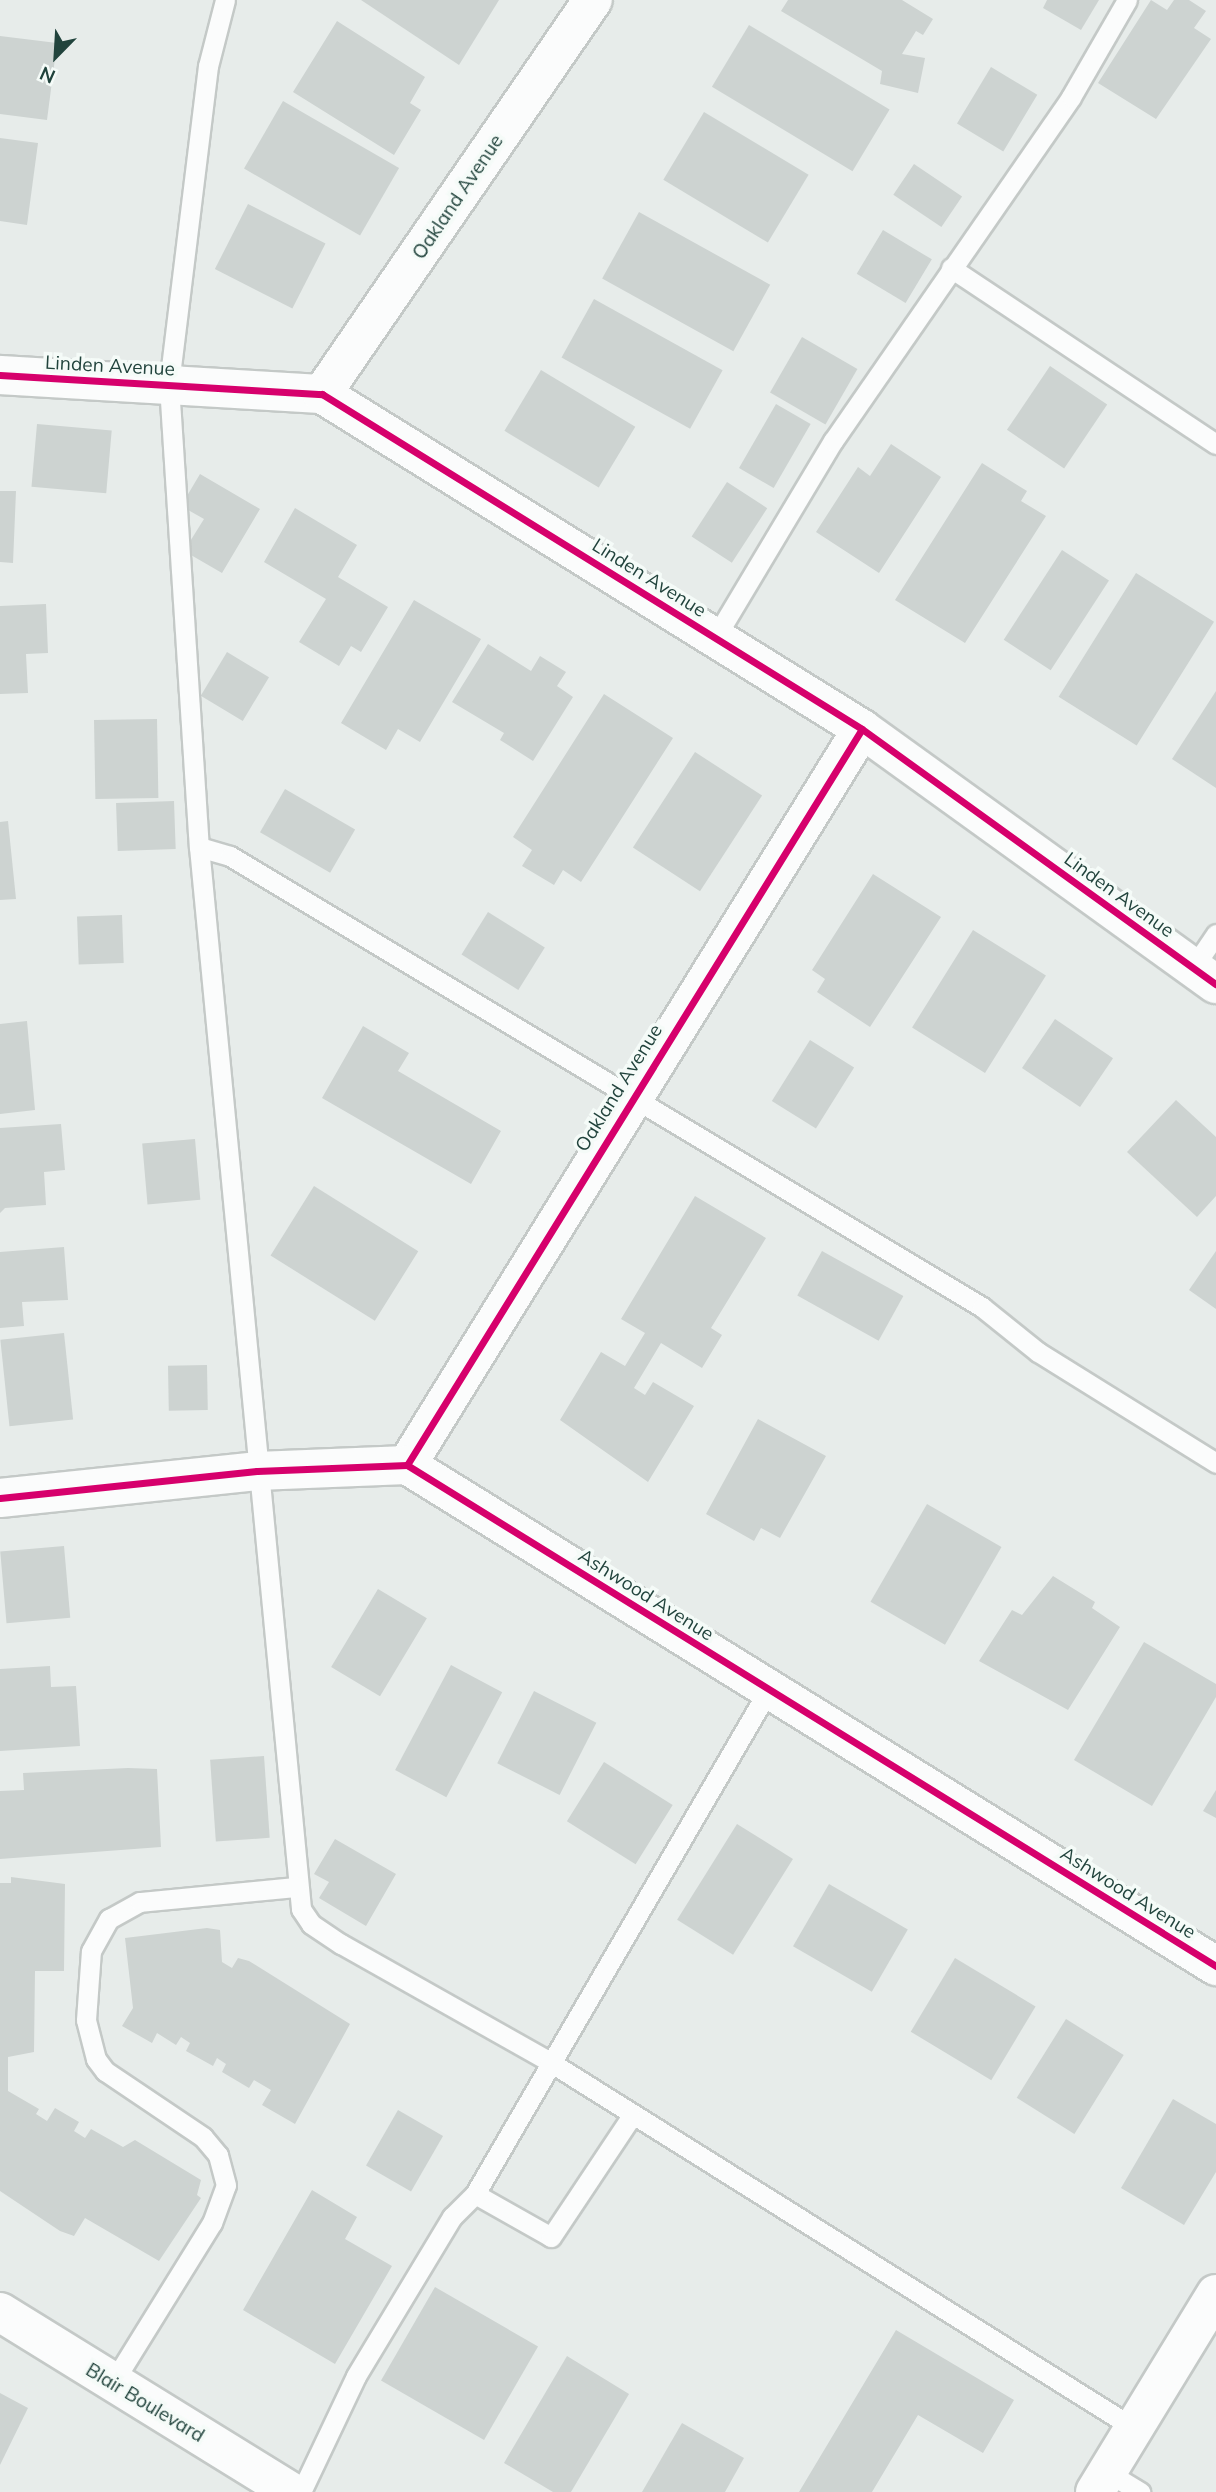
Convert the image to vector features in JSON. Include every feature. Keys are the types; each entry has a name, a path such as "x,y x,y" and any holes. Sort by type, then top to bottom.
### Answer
{"street":[{"name":"Oakland Avenue","path":"322,394 593,0"},
{"name":"Linden Avenue","path":"0,375 322,394 862,729 1205,976"},
{"name":"Oakland Avenue","path":"407,1465 631,1097 862,729"},
{"path":"0,1498 257,1471 407,1465"},
{"name":"Ashwood Avenue","path":"407,1465 1216,1966"},
{"path":"1101,2482 1216,2294"},
{"name":"Blair Boulevard","path":"0,2312 112,2384 290,2492"}],"lane":[{"path":"225,0 208,65 169,385 199,847 257,1471 289,1768 296,1887 311,1924 550,2062 631,2117 1134,2428"},
{"path":"715,638 833,441 1071,97 1127,0"},
{"path":"951,268 1216,444"},
{"path":"199,847 230,856 982,1307 1038,1352 1216,1463"},
{"path":"1205,976 1216,934"},
{"path":"301,2492 356,2376 452,2217 475,2194 769,1689"},
{"path":"112,2384 212,2223 226,2185 218,2155 203,2137 105,2071 96,2059 86,2020 92,1951 109,1919 140,1902 296,1887"},
{"path":"475,2194 551,2237 631,2117"},
{"path":"1101,2482 1140,2492"}],"building":[{"path":"361,0 499,0 459,65"},
{"path":"788,0 902,0 933,19 923,35 916,31 902,54 925,58 918,93 880,84 882,71 781,11"},
{"path":"1047,0 1099,0 1081,30 1043,8"},
{"path":"1151,0 1167,10 1174,0 1189,0 1206,11 1194,28 1211,39 1156,119 1098,83"},
{"path":"337,21 425,77 410,103 421,110 394,155 293,92"},
{"path":"749,25 890,109 852,171 712,87"},
{"path":"0,36 57,43 47,120 0,114"},
{"path":"991,67 1037,95 1003,151 957,124"},
{"path":"283,101 399,168 360,236 244,169"},
{"path":"704,112 809,175 768,243 663,180"},
{"path":"0,138 38,143 27,225 0,221"},
{"path":"914,164 962,196 941,227 893,195"},
{"path":"248,204 326,243 292,309 215,269"},
{"path":"639,212 770,285 733,351 602,278"},
{"path":"883,230 932,259 906,303 857,274"},
{"path":"594,299 723,370 690,429 562,358"},
{"path":"802,337 857,369 825,424 770,392"},
{"path":"1050,366 1107,405 1064,468 1007,430"},
{"path":"541,370 635,427 599,488 504,431"},
{"path":"776,404 811,424 774,488 739,468"},
{"path":"37,424 112,431 106,493 32,487"},
{"path":"891,444 941,477 879,573 816,532 858,467 870,476"},
{"path":"982,463 1027,491 1021,501 1046,516 965,643 895,600"},
{"path":"200,474 260,509 222,573 184,551 204,519 181,506"},
{"path":"727,482 767,508 732,563 692,537"},
{"path":"0,491 16,491 13,563 0,562"},
{"path":"295,508 357,545 338,577 388,607 361,652 351,646 339,666 299,642 326,599 264,562"},
{"path":"1062,550 1109,580 1051,670 1004,640"},
{"path":"1136,573 1214,622 1137,746 1059,697"},
{"path":"414,600 481,639 420,742 398,729 386,750 341,723"},
{"path":"46,604 48,653 26,654 28,693 0,694 0,606"},
{"path":"488,644 531,671 540,656 566,672 557,686 573,697 533,761 500,740 504,733 452,702"},
{"path":"227,652 269,677 243,721 201,696"},
{"path":"1216,691 1216,788 1172,759"},
{"path":"604,694 673,738 581,882 563,870 554,885 522,866 532,850 513,837"},
{"path":"157,719 158,798 95,799 94,720"},
{"path":"695,752 762,796 700,891 633,848"},
{"path":"285,789 355,830 330,873 260,832"},
{"path":"174,801 176,849 118,851 116,803"},
{"path":"8,821 16,899 0,900 0,822"},
{"path":"873,874 941,917 870,1027 817,992 825,979 812,970"},
{"path":"488,912 545,948 518,990 462,954"},
{"path":"122,915 124,963 79,965 77,917"},
{"path":"973,930 1046,976 985,1073 912,1028"},
{"path":"1055,1019 1113,1058 1080,1107 1022,1068"},
{"path":"27,1021 35,1110 0,1114 0,1024"},
{"path":"363,1026 409,1053 398,1071 501,1131 471,1184 322,1098"},
{"path":"810,1040 854,1068 816,1129 772,1101"},
{"path":"1176,1100 1216,1137 1216,1196 1197,1217 1127,1152"},
{"path":"61,1124 65,1170 44,1172 46,1205 5,1208 0,1213 0,1128"},
{"path":"195,1139 200,1200 148,1204 142,1144"},
{"path":"314,1186 418,1251 375,1321 271,1256"},
{"path":"695,1196 766,1238 711,1328 722,1335 702,1368 661,1343 634,1388 645,1395 653,1382 694,1406 648,1482 560,1420 601,1352 625,1366 645,1333 621,1319"},
{"path":"64,1247 68,1300 22,1302 24,1326 0,1328 0,1252"},
{"path":"822,1251 903,1296 879,1341 797,1296"},
{"path":"1216,1251 1216,1309 1189,1290"},
{"path":"64,1333 73,1420 9,1426 0,1340"},
{"path":"207,1365 208,1410 169,1411 168,1366"},
{"path":"758,1419 826,1456 780,1538 761,1528 754,1541 706,1514"},
{"path":"927,1504 1001,1547 945,1645 870,1602"},
{"path":"64,1546 70,1618 7,1623 0,1552"},
{"path":"1053,1576 1095,1602 1092,1608 1120,1627 1068,1710 979,1661 1012,1610 1022,1615"},
{"path":"378,1589 427,1618 380,1696 331,1667"},
{"path":"1144,1642 1216,1684 1216,1697 1152,1806 1074,1760"},
{"path":"451,1665 502,1692 446,1797 395,1770"},
{"path":"50,1666 51,1687 76,1686 80,1746 0,1751 0,1669"},
{"path":"534,1691 596,1723 560,1795 497,1763"},
{"path":"264,1756 270,1838 216,1842 210,1760"},
{"path":"604,1762 673,1805 636,1864 567,1821"},
{"path":"157,1769 161,1847 0,1859 0,1791 24,1790 23,1773"},
{"path":"1216,1790 1216,1818 1203,1811"},
{"path":"737,1824 793,1859 733,1955 677,1920"},
{"path":"335,1839 396,1874 366,1926 319,1898 329,1882 314,1874"},
{"path":"11,1877 65,1884 64,1971 35,1971 34,2052 8,2057 8,2091 39,2109 36,2114 47,2121 55,2108 79,2122 74,2131 85,2138 91,2129 123,2147 135,2140 201,2180 197,2195 201,2198 159,2261 85,2218 74,2236 60,2231 0,2191 0,1883 11,1883"},
{"path":"829,1884 908,1929 872,1992 793,1946"},
{"path":"207,1928 220,1930 222,1962 232,1968 238,1958 249,1961 350,2024 295,2124 262,2105 271,2090 254,2080 249,2088 222,2072 226,2064 217,2058 213,2066 186,2051 190,2043 181,2037 176,2045 157,2033 152,2043 122,2026 133,2008 125,1938"},
{"path":"955,1958 1036,2006 991,2080 911,2032"},
{"path":"1066,2019 1124,2055 1074,2134 1017,2098"},
{"path":"1173,2099 1216,2124 1216,2172 1184,2225 1121,2188"},
{"path":"398,2110 443,2136 411,2191 366,2165"},
{"path":"312,2190 357,2217 345,2239 392,2266 335,2364 243,2310"},
{"path":"435,2287 538,2346 484,2440 381,2381"},
{"path":"896,2330 1014,2400 983,2453 918,2415 872,2492 799,2492"},
{"path":"567,2356 629,2394 571,2492 553,2492 504,2463"},
{"path":"0,2393 28,2408 0,2465"},
{"path":"682,2423 744,2458 725,2492 642,2492"}],"cycle path":[{"path":"0,375 322,394 862,729 1216,984"},
{"path":"407,1465 862,729"},
{"path":"0,1498 257,1471 407,1465 1216,1966"}]}
